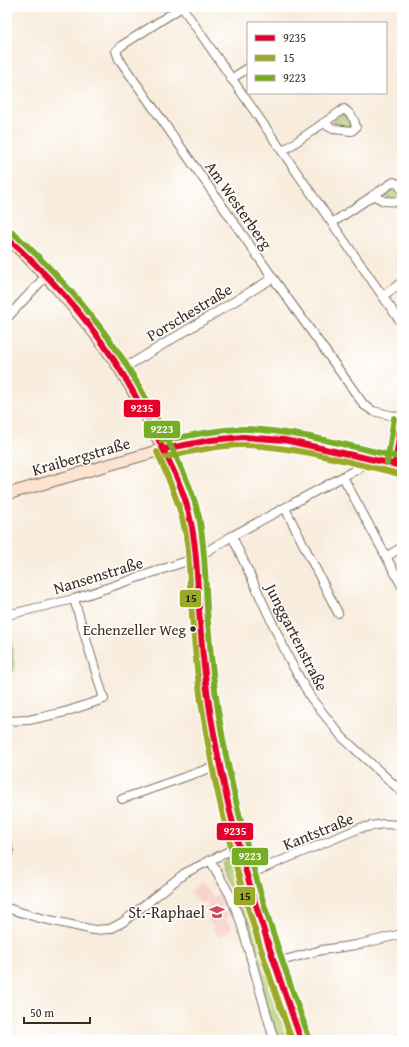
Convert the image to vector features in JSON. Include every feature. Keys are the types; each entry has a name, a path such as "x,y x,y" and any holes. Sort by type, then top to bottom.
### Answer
{"street":[{"path":"182,7 402,324"},
{"name":"Am Westerberg","path":"182,7 121,46 116,52 124,66 364,405 373,411 402,418"},
{"path":"232,79 247,69"},
{"path":"283,151 323,123"},
{"path":"332,224 394,182 398,184 402,190"},
{"path":"373,195 384,201 402,202"},
{"path":"7,238 46,276 95,334 121,370 164,449 188,506 193,530 196,558 203,660 219,765 239,846 273,963 301,1040"},
{"path":"7,318 46,276"},
{"name":"Porschestraße","path":"121,370 273,278"},
{"path":"383,296 402,282"},
{"path":"398,465 402,418"},
{"name":"Kraibergstraße","path":"7,494 164,449 212,440 243,437 284,440 398,465"},
{"path":"196,558 232,536 343,477 363,464 365,458"},
{"path":"343,477 402,586"},
{"path":"284,508 338,613"},
{"name":"Junggartenstraße","path":"232,536 290,661 311,698 342,737 402,792"},
{"path":"386,558 402,548"},
{"name":"Nansenstraße","path":"7,615 74,599 196,558"},
{"path":"7,721 36,718 65,712 104,700 74,599"},
{"path":"122,799 219,765"},
{"name":"Kantstraße","path":"247,875 360,828 384,824 402,825"},
{"path":"7,844 9,852 7,854"},
{"path":"7,908 36,917 94,930 110,929 123,922 185,873 239,846"},
{"path":"210,860 230,895 240,920 274,1040"},
{"path":"273,963 322,950 356,945 402,934"},
{"path":"396,1040 402,1038"}],"shaded area":[{"name":"St.-Raphael","path":"200,884 213,898 218,894 226,903 222,907 229,915 225,919 232,927 221,938 213,929 214,927 208,920 212,916 204,909 209,904 206,901 202,904 190,892"}],"green space":[{"path":"344,113 352,126 349,128 336,126 333,121"},
{"path":"394,186 402,198 386,198 383,193"},
{"path":"7,620 9,620 14,671 7,672"},
{"path":"232,857 235,859 260,944 291,1036 286,1040 277,1040 271,1023 244,920 236,899 224,878 222,862 227,858"}],"transit line":[{"name":"9223","path":"12,232 57,275 111,342 128,367 150,406 189,485 199,517 203,543 209,637 216,699 240,819 260,892 309,1037"},
{"name":"9235","path":"7,238 51,280 78,311 103,344 120,369 142,408 172,466 180,486 190,518 195,544 204,669 223,783 252,894 301,1040"},
{"name":"9223","path":"387,463 394,418"},
{"name":"9235","path":"395,464 402,419"},
{"name":"9223","path":"162,441 224,430 263,430 283,432 323,440 402,458"},
{"name":"9235","path":"164,449 211,440 243,437 284,440 402,466"},
{"name":"15","path":"166,457 224,446 263,446 283,448 323,456 400,474"},
{"name":"15","path":"157,452 169,480 183,520 187,539 193,632 199,691 211,761 220,802 240,882 252,922 292,1040"}],"place":[{"name":"Echenzeller Weg","path":"193,629"},
{"name":"St.-Raphael","path":"217,912"}]}
